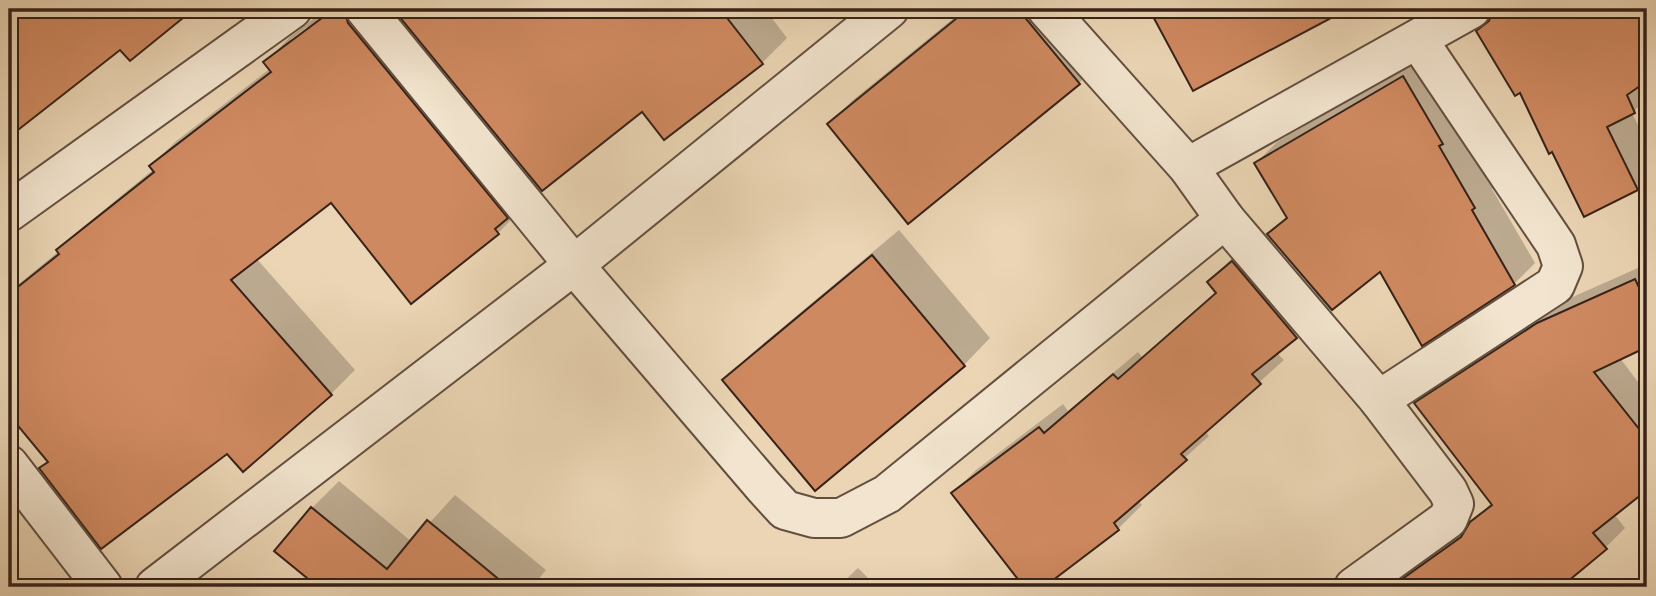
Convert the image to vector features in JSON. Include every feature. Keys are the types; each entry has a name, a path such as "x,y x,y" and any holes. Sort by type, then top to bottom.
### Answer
{"street":[{"path":"9,212 292,9"},
{"path":"365,9 574,265 785,510 814,518 841,518 887,494 1225,219"},
{"path":"155,587 574,265 889,9"},
{"path":"1047,9 1188,167 1225,219 1379,400 1448,491 1454,505 1448,519 1354,587"},
{"path":"1188,167 1471,9"},
{"path":"1379,400 1555,285 1563,266 1556,245 1418,40"},
{"path":"9,465 103,587"}],"building":[{"path":"9,9 194,9 130,61 120,50 9,137"},
{"path":"334,9 344,9 348,23 508,218 495,229 499,234 411,304 331,203 231,280 332,395 243,472 227,454 101,549 39,468 48,462 9,415 9,294 59,254 56,250 154,172 149,166 271,72 263,62"},
{"path":"393,9 720,9 763,64 664,140 642,112 542,191"},
{"path":"968,9 1018,9 1080,84 908,224 827,124"},
{"path":"1149,9 1348,9 1193,91"},
{"path":"1493,9 1647,9 1647,81 1627,95 1635,113 1607,127 1638,190 1584,217 1552,152 1549,154 1520,93 1515,96 1476,31 1489,21"},
{"path":"1403,76 1443,144 1439,146 1515,285 1422,346 1380,272 1332,310 1267,234 1287,218 1254,163"},
{"path":"872,255 965,366 815,491 722,380"},
{"path":"1232,261 1297,338 1252,374 1261,384 1181,454 1187,460 1114,523 1119,530 1044,587 1024,587 951,493 1039,427 1044,433 1113,374 1118,379 1216,293 1207,282"},
{"path":"1635,279 1647,304 1647,347 1594,372 1647,439 1647,490 1593,533 1607,549 1561,587 1391,587 1461,537 1470,522 1492,505 1414,403 1537,323"},
{"path":"311,507 387,569 427,520 508,587 318,587 274,551"}]}
